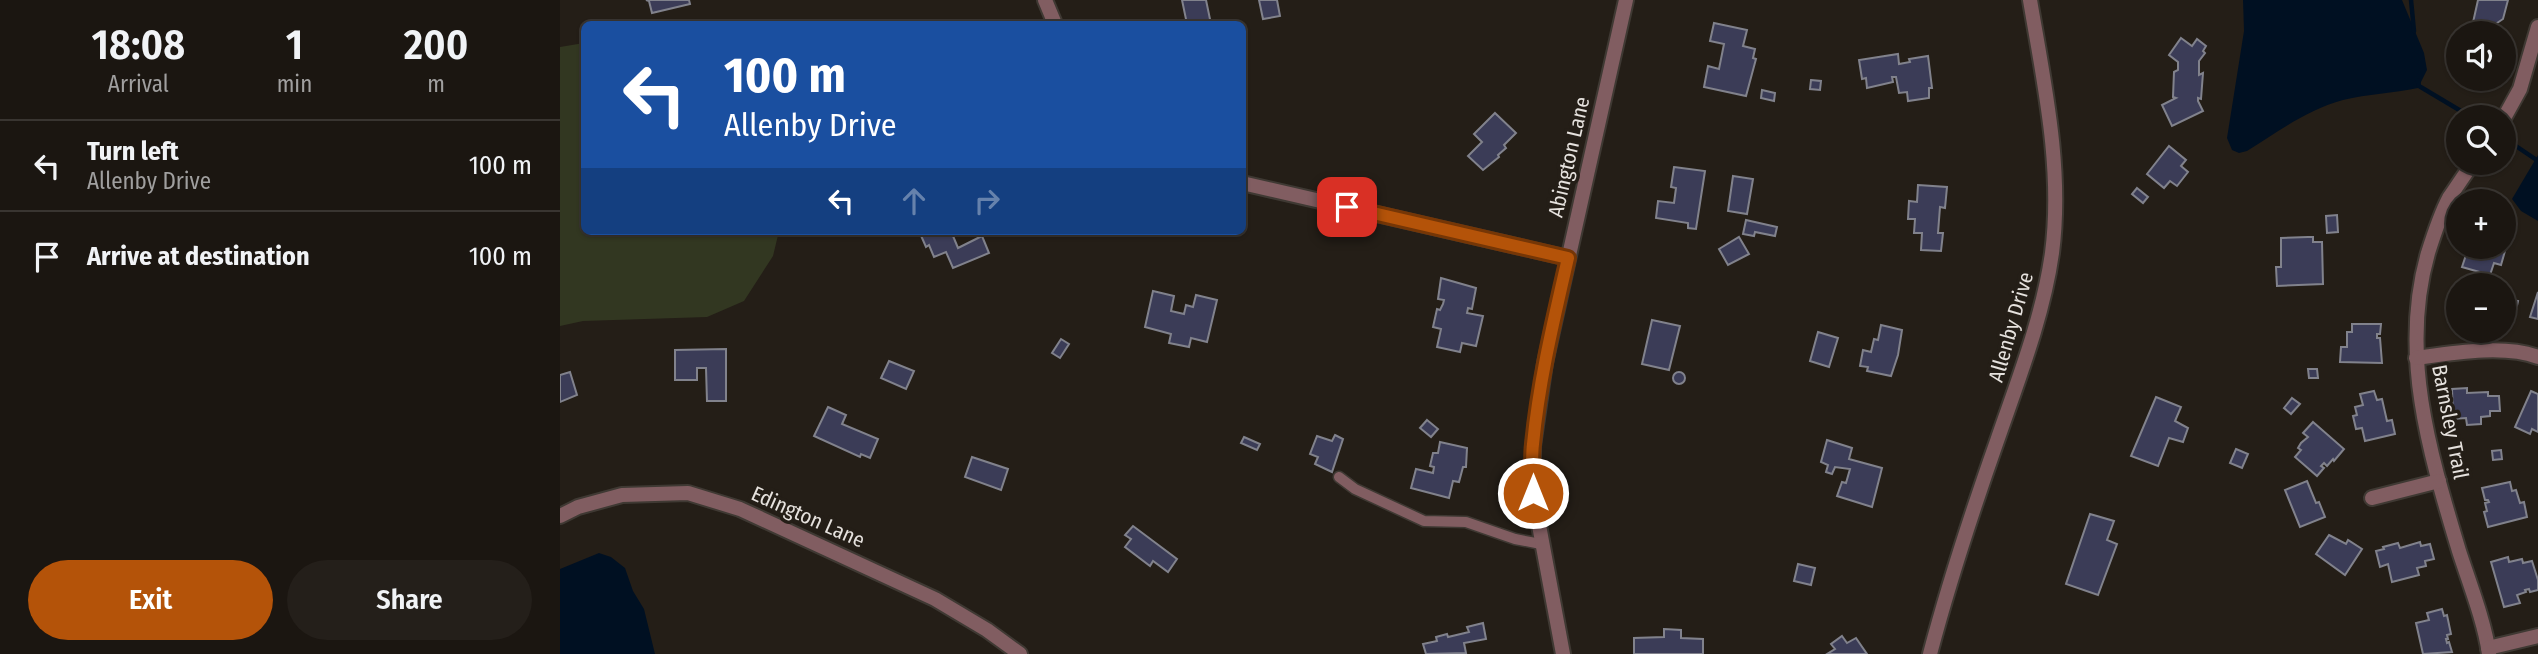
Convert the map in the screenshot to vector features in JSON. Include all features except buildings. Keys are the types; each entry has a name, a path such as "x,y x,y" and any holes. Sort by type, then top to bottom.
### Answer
{"street":[{"path":"1045,0 1054,21"},
{"name":"Abington Lane","path":"1563,654 1533,493 1533,446 1545,363 1626,0"},
{"name":"Allenby Drive","path":"1930,654 1961,543 2009,407 2045,290 2052,251 2055,178 2045,86 2030,0"},
{"path":"2512,105 2520,89 2538,27"},
{"name":"Barnsley Trail","path":"2465,175 2449,200 2427,256 2417,308 2416,358 2418,390 2425,426 2489,651"},
{"path":"1246,184 1568,258"},
{"path":"2416,358 2454,353 2511,351 2538,357"},
{"path":"2372,498 2439,481"},
{"name":"Edington Lane","path":"560,516 578,507 622,495 688,494 740,509 935,599 987,630 1020,654"},
{"path":"2489,651 2538,636"}],"lane":[{"path":"1339,477 1355,489 1424,521 1466,522 1541,544"}],"green space":[{"path":"581,44 581,235 778,235 773,256 744,301 707,317 583,321 560,326 560,47"}],"water":[{"path":"2243,0 2402,0 2424,53 2427,70 2418,88 2330,104 2239,153 2232,150 2227,138 2244,31"},
{"path":"2538,155 2538,221 2521,211 2516,204 2516,192"},
{"path":"599,553 611,557 625,568 633,591 644,609 655,654 560,654 560,569"}],"waterway":[{"path":"2411,0 2414,31"},
{"path":"2418,81 2419,86 2451,105"},
{"path":"2516,146 2538,161"}],"route":[{"path":"1347,207 1568,258 1545,363 1533,446 1533,493"}]}
